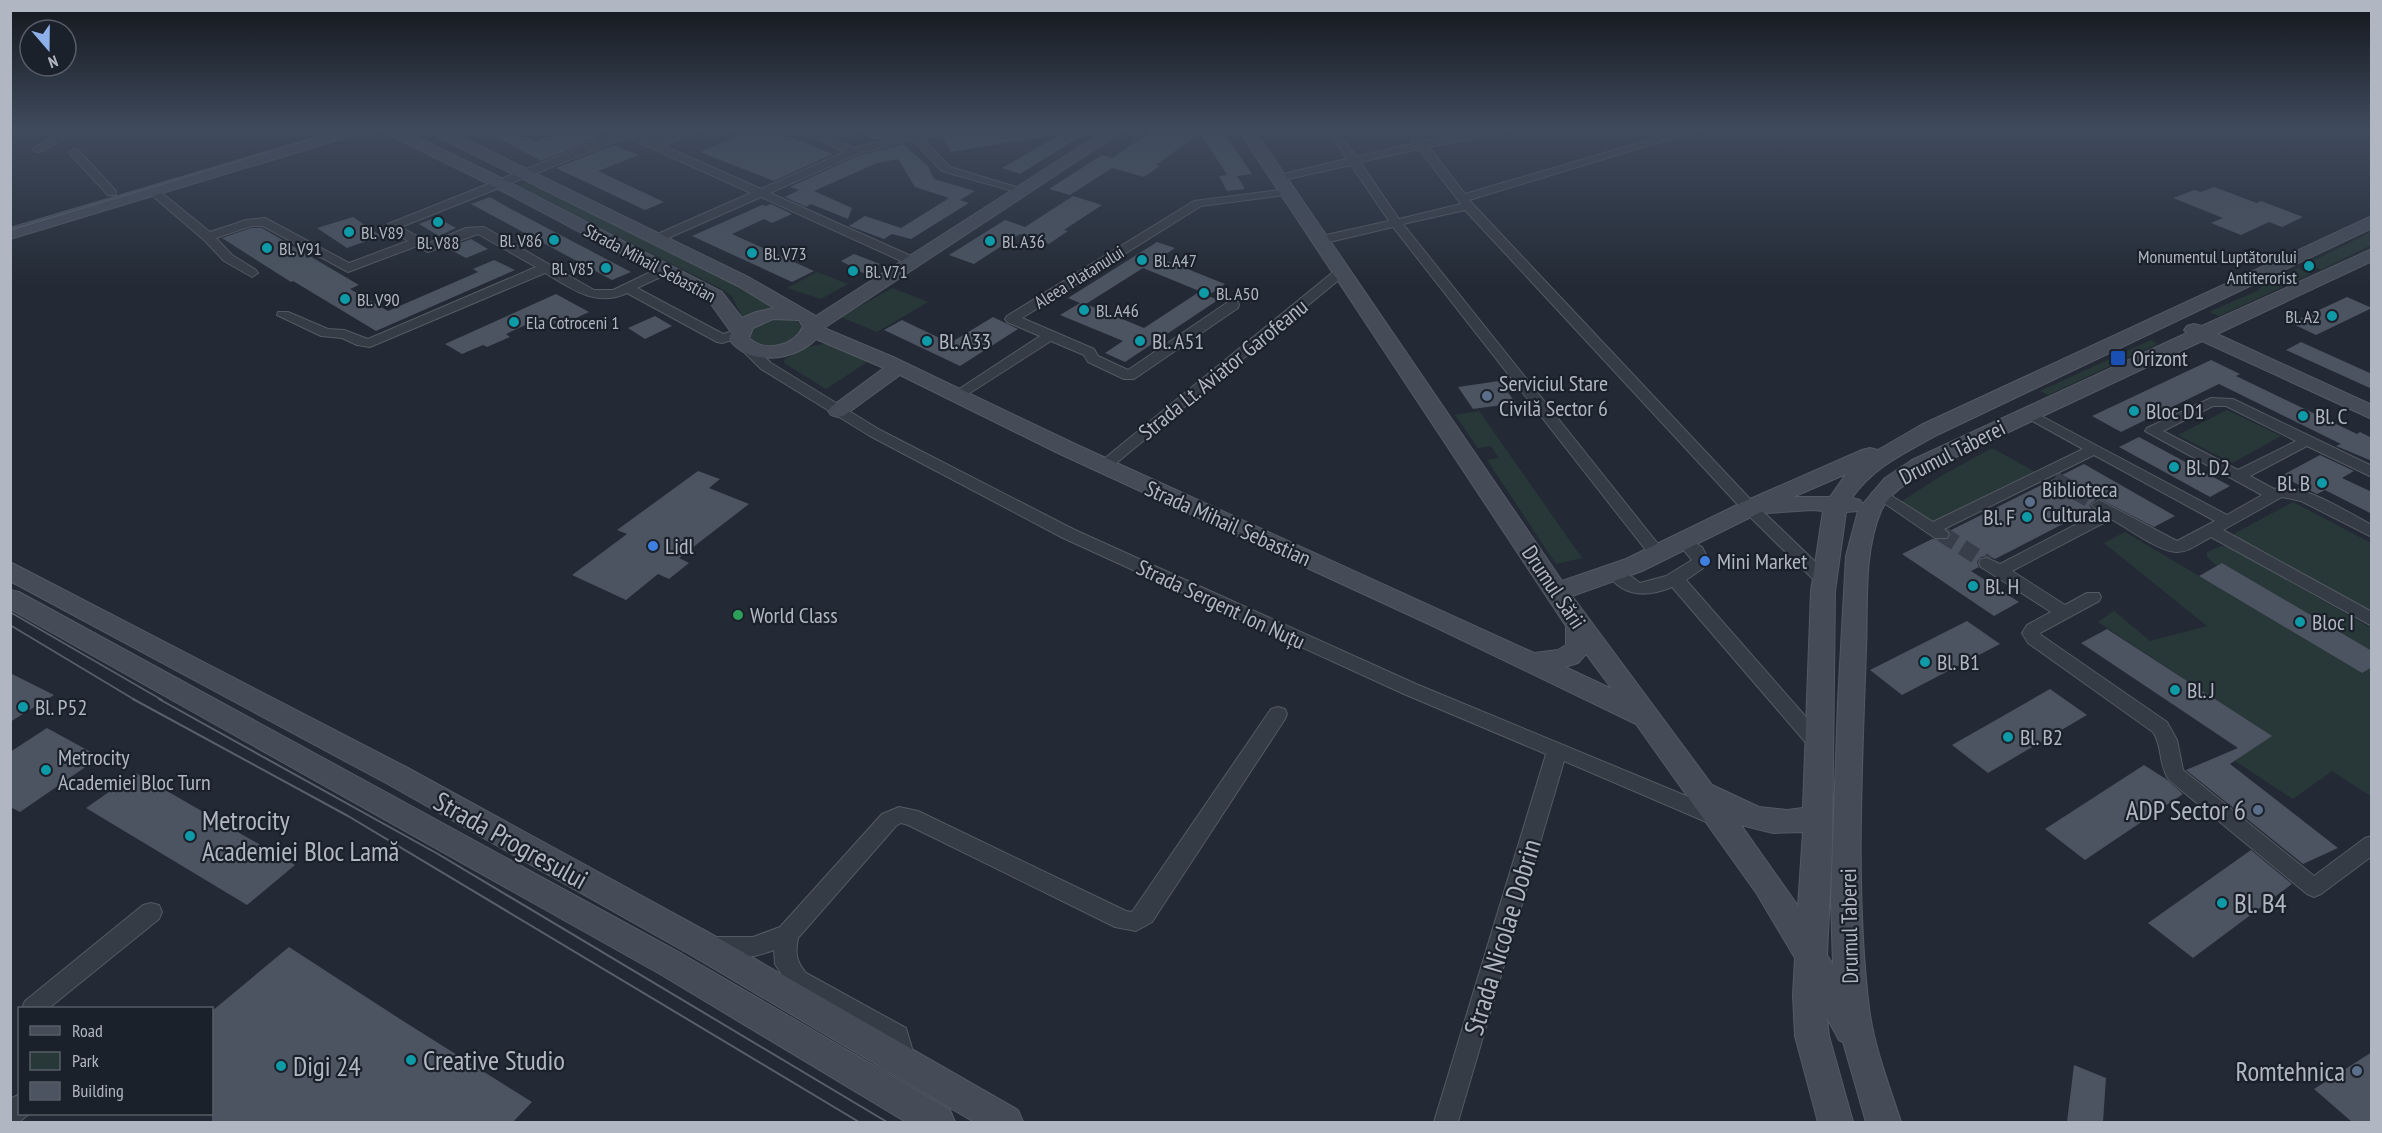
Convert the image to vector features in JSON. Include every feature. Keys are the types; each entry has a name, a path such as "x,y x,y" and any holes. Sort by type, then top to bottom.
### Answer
{"main road":[{"path":"10,223 152,181"},
{"path":"10,234 187,181"},
{"name":"Strada Mihail Sebastian","path":"495,181 720,300 741,336"},
{"name":"Strada Mihail Sebastian","path":"538,181 744,282 807,322 898,367 1104,466 1532,662 1644,717"},
{"path":"807,322 806,339 787,348 763,351 741,336 745,325 764,315 788,312 807,322 834,314 1037,181"},
{"name":"Drumul Sării","path":"1281,181 1579,625 1785,911 1861,1047"},
{"name":"Drumul Taberei","path":"1835,1122 1812,1036 1809,1005 1820,746 1824,580 1832,520 1837,503 1854,478 1868,465 1929,430 2170,319 2372,221"},
{"name":"Drumul Taberei","path":"1861,1047 1849,977 1846,900 1858,555 1863,527 1875,501 1890,484 1920,465 2372,254"},
{"path":"2170,319 2372,413"},
{"path":"838,411 898,367"},
{"path":"2022,387 2052,403"},
{"path":"1557,592 1615,573 1756,514 1929,430"},
{"path":"1756,514 1837,503 1875,501"},
{"name":"Strada Progresului","path":"10,570 396,775 561,869 702,945 1006,1122"},
{"path":"14,604 46,589"},
{"name":"Strada Progresului","path":"14,604 671,964 938,1122"},
{"path":"1532,662 1557,660 1573,654 1580,643 1579,625"},
{"path":"1699,791 1736,812 1763,820 1783,823 1817,816"},
{"path":"538,890 561,869"},
{"path":"1861,1047 1883,1122"}],"street":[{"path":"101,181 112,193"},
{"path":"422,245 392,226 505,181"},
{"path":"731,181 914,262"},
{"path":"657,239 786,181"},
{"path":"990,181 1023,190"},
{"path":"1367,181 1396,223 1658,554"},
{"path":"1449,181 1465,202 1756,514 1824,580"},
{"path":"1321,240 1396,223 1532,181"},
{"path":"153,191 208,237 228,258 252,273"},
{"name":"Aleea Platanului","path":"1051,335 1012,319 1198,203 1288,192"},
{"path":"208,237 250,222 266,222 348,268 470,231 480,230 591,294 615,294 665,270"},
{"path":"283,315 326,333 344,334 370,343 545,268"},
{"name":"Strada Lt. Aviator Garofeanu","path":"1104,466 1342,271"},
{"path":"628,288 722,339 741,336"},
{"path":"1051,335 1089,352 1094,359 1129,376 1233,305"},
{"name":"Aleea Platanului","path":"957,395 1051,335"},
{"name":"Strada Sergent Ion Nuțu","path":"741,336 766,366 875,434 1069,534 1293,637 1720,820"},
{"path":"2274,495 2152,431 2211,402 2222,401 2234,404 2372,472"},
{"path":"2030,414 2226,521"},
{"path":"2239,476 2308,440"},
{"path":"1875,501 1937,531 2049,476 2094,449"},
{"path":"2064,612 1993,567 2106,509 2172,546 2181,546 2280,492 2289,492 2305,497 2372,532"},
{"path":"2211,530 2372,620"},
{"path":"1615,573 1640,589 1653,588 1675,579 1701,561 1696,551 1685,542"},
{"path":"1675,579 1820,746"},
{"path":"2093,597 2033,629 2031,633 2034,639 2160,727 2170,742 2170,765 2176,775 2314,888 2372,844"},
{"path":"702,945 732,950 748,948 776,941 788,934 889,820 899,815 911,817 1123,920 1136,922 1144,915 1278,714"},
{"name":"Strada Nicolae Dobrin","path":"1446,1122 1557,751"},
{"path":"34,1007 151,912"},
{"path":"788,934 784,955 787,968 798,981 898,1036 904,1063"}],"green space":[{"path":"528,182 777,308 742,317 732,296 720,288 517,186"},
{"path":"2371,232 2371,245 2321,270 2307,264"},
{"path":"2298,268 2311,274 2219,316 2209,312 2257,291 2266,282"},
{"path":"817,272 848,284 821,299 787,288"},
{"path":"892,288 928,302 877,332 841,317"},
{"path":"775,318 797,321 802,328 793,339 778,345 762,344 749,336 753,327"},
{"path":"2151,340 2157,344 2048,395 2040,391"},
{"path":"830,343 867,362 826,389 784,363 785,359 808,347"},
{"path":"2227,410 2281,436 2232,463 2178,435"},
{"path":"1479,411 1582,558 1556,564 1487,460 1499,458 1491,446 1478,448 1455,415"},
{"path":"1992,448 2036,472 1931,524 1899,503 1941,476"},
{"path":"2293,502 2371,543 2371,617 2230,536"},
{"path":"2125,532 2362,673 2371,667 2371,796 2332,771 2293,799 2235,761 2271,736 2098,622 2114,611 2150,641 2207,626 2104,543"},
{"path":"2221,546 2229,547 2371,628 2371,651 2222,563 2217,566 2207,557 2207,552"}],"building":[{"path":"583,181 619,181 664,202 645,210"},
{"path":"803,181 837,181 814,191 852,208 848,219 811,204 806,207 785,197 799,190 790,187"},
{"path":"911,181 940,181 975,191 960,200 969,203 911,239 892,234 884,239 849,226 865,216 901,228 949,198 915,187"},
{"path":"1062,181 1092,181 1070,195 1049,189"},
{"path":"1222,181 1240,181 1245,189 1227,191"},
{"path":"2214,187 2303,217 2282,227 2269,222 2241,235 2211,223 2223,218 2173,198 2194,190 2201,192"},
{"name":"Bl. A36","path":"1073,196 1102,205 1064,230 1068,231 1049,244 1020,234 974,264 949,255 1005,220 1025,227"},
{"path":"490,197 631,272 612,280 471,204"},
{"name":"Bl. V73","path":"771,204 792,214 772,223 764,219 732,234 814,271 792,282 692,236 762,205"},
{"name":"Bl. V89","path":"353,217 381,236 347,248 317,228"},
{"name":"Bl. V88","path":"436,217 456,228 439,236 419,224"},
{"path":"251,228 262,228 359,285 350,289 388,311 478,272 473,269 494,260 515,270 376,331 293,281 291,282 222,238"},
{"path":"471,239 488,249 466,258 447,248"},
{"path":"1157,242 1175,248 1160,258 1225,284 1209,295 1143,268 1086,304 1144,328 1199,292 1218,300 1125,362 1105,353 1123,341 1060,315 1080,303 1068,298"},
{"path":"854,254 880,264 863,273 841,261"},
{"name":"Ela Cotroceni 1","path":"556,294 589,312 559,326 543,317 506,334 510,337 462,354 445,344"},
{"name":"Bl. A2","path":"2347,297 2372,308 2316,335 2291,323"},
{"path":"655,316 672,326 645,339 628,328"},
{"name":"Bl. A33","path":"993,317 1018,329 960,366 884,330 902,320 950,343"},
{"path":"2301,342 2372,374 2372,389 2286,350"},
{"name":"Bl. C","path":"2211,360 2240,374 2236,376 2357,434 2360,432 2372,438 2372,461 2336,446 2341,444 2219,384 2121,432 2092,416"},
{"name":"Serviciul Stare Civilă Sector 6","path":"1499,381 1516,403 1473,409 1458,387"},
{"name":"Bl. D2","path":"2139,437 2230,486 2210,497 2119,447"},
{"name":"Bl. B","path":"2320,455 2354,471 2342,478 2372,492 2372,514 2325,490 2317,494 2281,476"},
{"path":"2084,464 2175,516 2154,527 2098,498 2089,505 2092,509 1995,559 1988,556 1981,557 1977,562 1979,567 1971,571 2019,602 1994,616 1902,554 1932,539 1947,540 1951,535 1949,531"},
{"name":"Lidl","path":"698,471 720,479 709,488 749,504 679,558 689,563 669,579 658,574 626,600 572,575 627,534 617,530"},
{"name":"Bloc I","path":"2222,563 2372,651 2372,667 2362,673 2199,576"},
{"name":"Bl. B1","path":"1967,621 2000,644 1902,695 1870,670"},
{"path":"2107,629 2272,736 2230,764 2338,848 2303,864 2186,770 2238,748 2081,643"},
{"name":"Bl. P52","path":"10,673 54,695 10,722"},
{"name":"Bl. B2","path":"2050,689 2087,715 1988,773 1952,745"},
{"name":"Metrocity Academiei Bloc Turn","path":"47,728 100,757 20,812 10,807 10,752"},
{"path":"2144,765 2166,779 2183,794 2085,860 2045,829"},
{"name":"Metrocity Academiei Bloc Lamă","path":"136,773 295,865 247,905 86,808"},
{"name":"Bl. B4","path":"2251,850 2292,884 2193,958 2148,923"},
{"name":"Digi 24","path":"289,947 532,1102 513,1122 212,1122 213,1010"},
{"name":"Romtehnica","path":"2372,1052 2372,1122 2352,1122 2314,1089"},
{"path":"2074,1065 2106,1078 2103,1122 2067,1122"}],"tunnel":[{"path":"2054,479 2099,505"},
{"path":"1942,534 1987,563"}],"tram line":[{"path":"10,230 173,181"},
{"path":"10,612 162,700"},
{"path":"10,625 135,700"},
{"path":"133,699 348,816 859,1122"},
{"path":"159,699 438,854 887,1122"}],"place":[{"name":"Bl. V88","path":"438,222"},
{"name":"Bl. V89","path":"349,232"},
{"name":"Bl. V86","path":"554,240"},
{"name":"Bl. A36","path":"990,241"},
{"name":"Bl. V91","path":"267,248"},
{"name":"Bl. V73","path":"752,253"},
{"name":"Bl. A47","path":"1142,260"},
{"name":"Monumentul Luptătorului Antiterorist","path":"2309,266"},
{"name":"Bl. V85","path":"606,268"},
{"name":"Bl. V71","path":"853,271"},
{"name":"Bl. A50","path":"1204,293"},
{"name":"Bl. V90","path":"345,299"},
{"name":"Bl. A46","path":"1084,310"},
{"name":"Bl. A2","path":"2332,316"},
{"name":"Ela Cotroceni 1","path":"514,322"},
{"name":"Bl. A33","path":"927,341"},
{"name":"Bl. A51","path":"1140,341"},
{"name":"Orizont","path":"2118,358"},
{"name":"Serviciul Stare Civilă Sector 6","path":"1487,396"},
{"name":"Bloc D1","path":"2134,411"},
{"name":"Bl. C","path":"2303,416"},
{"name":"Bl. D2","path":"2174,467"},
{"name":"Bl. B","path":"2322,483"},
{"name":"Biblioteca Culturala","path":"2030,502"},
{"name":"Bl. F","path":"2027,517"},
{"name":"Lidl","path":"653,546"},
{"name":"Mini Market","path":"1705,561"},
{"name":"Bl. H","path":"1973,586"},
{"name":"World Class","path":"738,615"},
{"name":"Bloc I","path":"2300,622"},
{"name":"Bl. B1","path":"1925,662"},
{"name":"Bl. J","path":"2175,690"},
{"name":"Bl. P52","path":"23,707"},
{"name":"Bl. B2","path":"2008,737"},
{"name":"Metrocity Academiei Bloc Turn","path":"46,770"},
{"name":"ADP Sector 6","path":"2258,810"},
{"name":"Metrocity Academiei Bloc Lamă","path":"190,836"},
{"name":"Bl. B4","path":"2222,903"},
{"name":"Creative Studio","path":"411,1060"},
{"name":"Digi 24","path":"281,1066"},
{"name":"Romtehnica","path":"2357,1071"}]}
